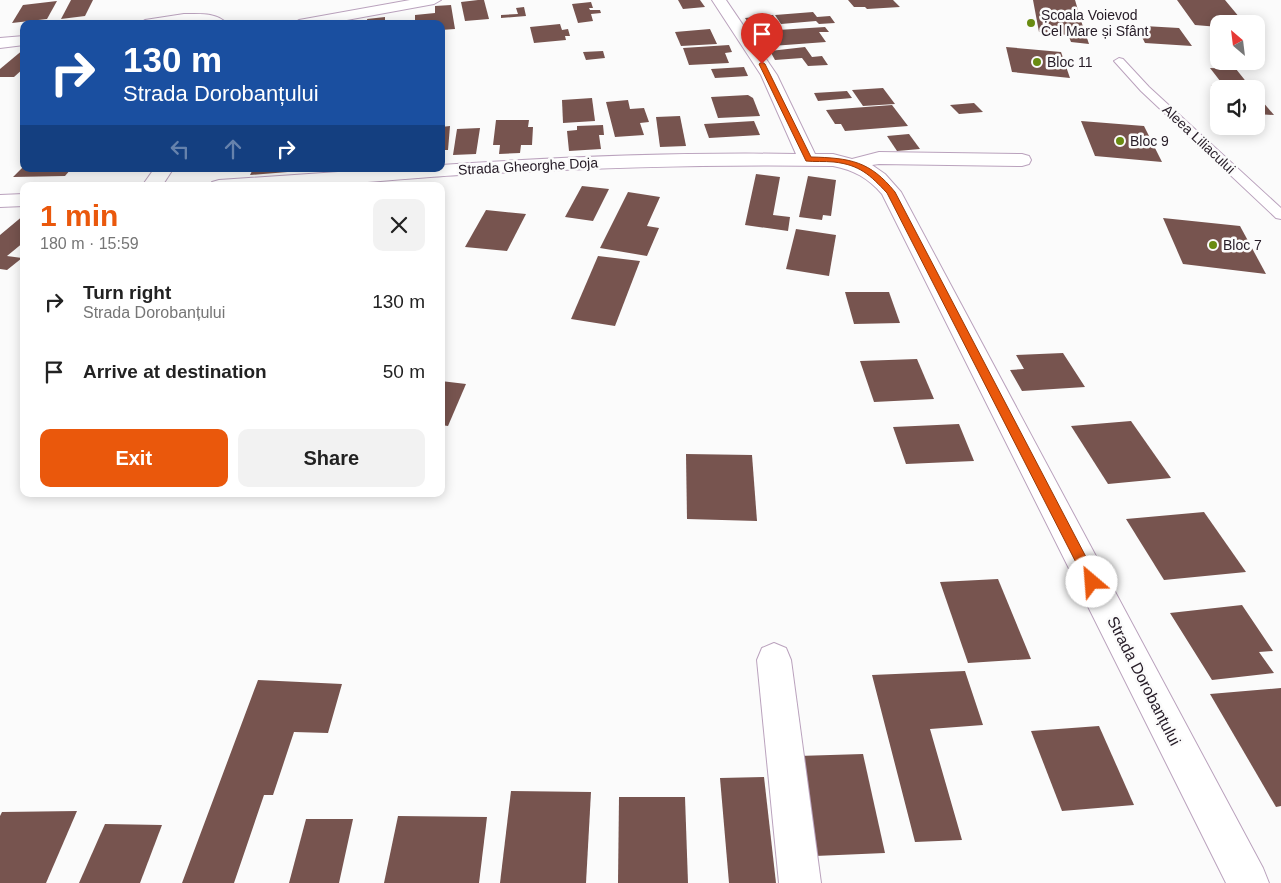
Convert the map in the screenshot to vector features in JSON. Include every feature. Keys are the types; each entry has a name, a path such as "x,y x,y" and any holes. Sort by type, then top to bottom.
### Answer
{"street":[{"path":"321,20 434,0"},
{"path":"719,0 769,75 808,159"},
{"path":"184,20 220,17"},
{"path":"0,43 20,40"},
{"path":"854,164 880,158 1022,160"},
{"name":"Strada Dorobanțului","path":"808,159 833,160 854,164 869,170 891,192 1248,883"},
{"name":"Strada Gheorghe Doja","path":"445,170 674,160 808,159"},
{"name":"Strada Gheorghe Doja","path":"275,182 416,172"},
{"path":"0,201 20,200"},
{"path":"774,660 800,883"}],"lane":[{"name":"Aleea Liliacului","path":"1119,61 1145,90 1281,215"}],"building":[{"path":"71,0 93,0 85,16 61,19"},
{"path":"484,0 489,19 465,21 461,2"},
{"path":"678,0 700,0 705,7 683,9"},
{"path":"848,0 893,0 900,7 867,9 865,7 854,7"},
{"path":"1033,0 1075,0 1086,37 1039,32"},
{"path":"1177,0 1225,0 1238,15 1210,15 1210,26 1195,25"},
{"path":"57,1 47,19 20,20 20,22 12,23 23,5"},
{"path":"591,2 593,8 589,8 590,10 600,10 601,13 591,14 593,21 578,23 572,4"},
{"path":"451,5 455,29 445,30 445,20 415,20 415,15 435,13 435,6"},
{"path":"524,7 526,16 501,18 501,15 518,14 516,8"},
{"path":"813,12 817,17 830,16 835,23 819,24 816,21 781,24 775,15"},
{"path":"773,15 778,23 750,25 745,18"},
{"path":"385,17 385,20 367,19"},
{"path":"560,24 562,30 568,29 570,36 565,36 566,40 534,43 530,27"},
{"path":"1144,26 1179,28 1192,46 1145,43 1140,33 1149,34"},
{"path":"825,27 829,32 819,32 826,42 772,46 762,31"},
{"path":"710,29 717,44 681,46 675,32"},
{"path":"1069,37 1087,38 1089,44 1071,42"},
{"path":"729,45 732,52 725,53 729,63 689,65 683,48"},
{"path":"805,47 812,57 822,56 828,65 808,66 802,58 775,60 770,51"},
{"name":"Bloc 11","path":"1006,47 1061,52 1070,78 1012,72"},
{"path":"603,51 605,58 586,60 583,52"},
{"path":"20,52 20,72 14,77 0,77 0,69"},
{"path":"744,67 748,76 715,78 711,69"},
{"path":"1212,70 1237,70 1245,80 1219,80"},
{"path":"883,88 895,104 863,106 852,90"},
{"path":"847,91 852,98 818,101 814,93"},
{"path":"748,95 753,98 760,116 718,118 711,97"},
{"path":"592,98 595,121 563,123 562,100"},
{"path":"628,100 630,109 644,108 649,122 640,123 644,135 615,137 606,102"},
{"path":"974,103 983,112 959,114 950,105"},
{"path":"1265,104 1274,115 1265,114"},
{"path":"892,105 908,126 845,131 841,124 835,124 826,110"},
{"path":"680,116 686,146 660,147 656,117"},
{"path":"496,120 529,120 528,127 533,127 532,145 521,145 520,153 499,154 500,145 493,145"},
{"path":"754,121 760,135 709,138 704,124"},
{"name":"Bloc 9","path":"1081,121 1144,126 1162,162 1095,156"},
{"path":"603,125 604,135 599,135 601,149 569,151 567,131 577,130 577,126"},
{"path":"450,126 448,150 445,150 445,127"},
{"path":"480,128 476,154 453,155 457,129"},
{"path":"909,134 920,149 897,151 887,136"},
{"path":"20,170 20,172 68,172 65,176 13,177"},
{"path":"252,172 288,172 250,175"},
{"path":"756,174 780,177 773,215 790,217 788,231 745,225"},
{"path":"808,176 836,180 831,216 823,215 822,220 799,217"},
{"path":"582,186 609,189 593,221 565,217"},
{"path":"628,192 660,197 647,226 659,228 647,256 600,248"},
{"path":"486,210 526,214 507,251 465,247"},
{"path":"20,218 20,245 7,256 20,258 20,260 7,270 0,269 0,235"},
{"name":"Bloc 7","path":"1163,218 1240,226 1266,274 1183,264"},
{"path":"796,229 836,235 829,276 786,269"},
{"path":"598,256 640,261 615,326 571,319"},
{"path":"845,292 889,292 900,323 854,324"},
{"path":"1063,353 1085,387 1022,391 1010,370 1024,369 1016,355"},
{"path":"917,359 934,399 874,402 860,361"},
{"path":"445,381 466,384 448,426 445,426"},
{"path":"1131,421 1171,478 1108,484 1071,426"},
{"path":"959,424 974,461 906,464 893,427"},
{"path":"686,454 752,455 757,521 687,519"},
{"path":"1204,512 1246,572 1164,580 1126,519"},
{"path":"998,579 1031,659 968,663 940,582"},
{"path":"1242,605 1273,651 1259,652 1274,673 1212,680 1170,613"},
{"path":"965,671 983,725 930,729 962,840 915,842 872,675"},
{"path":"258,680 342,684 328,733 294,732 273,795 264,795 234,883 182,883"},
{"path":"1281,688 1281,806 1276,807 1210,694"},
{"path":"1099,726 1134,805 1062,811 1031,731"},
{"path":"863,754 885,853 815,856 798,756"},
{"path":"764,777 776,883 729,883 720,778"},
{"path":"511,791 591,792 586,883 500,883"},
{"path":"619,797 685,797 688,883 618,883"},
{"path":"77,811 46,883 0,883 0,816 2,812"},
{"path":"398,816 487,817 479,883 384,883"},
{"path":"306,819 353,819 339,883 289,883"},
{"path":"105,824 162,825 140,883 79,883"}],"place":[{"name":"Școala Voievod Cel Mare și Sfânt","path":"1031,23"},
{"name":"Bloc 11","path":"1037,62"},
{"name":"Bloc 9","path":"1120,141"},
{"name":"Bloc 7","path":"1213,245"}],"route":[{"path":"762,64 769,75 808,159 833,160 854,164 869,170 891,192 1092,582"}]}
